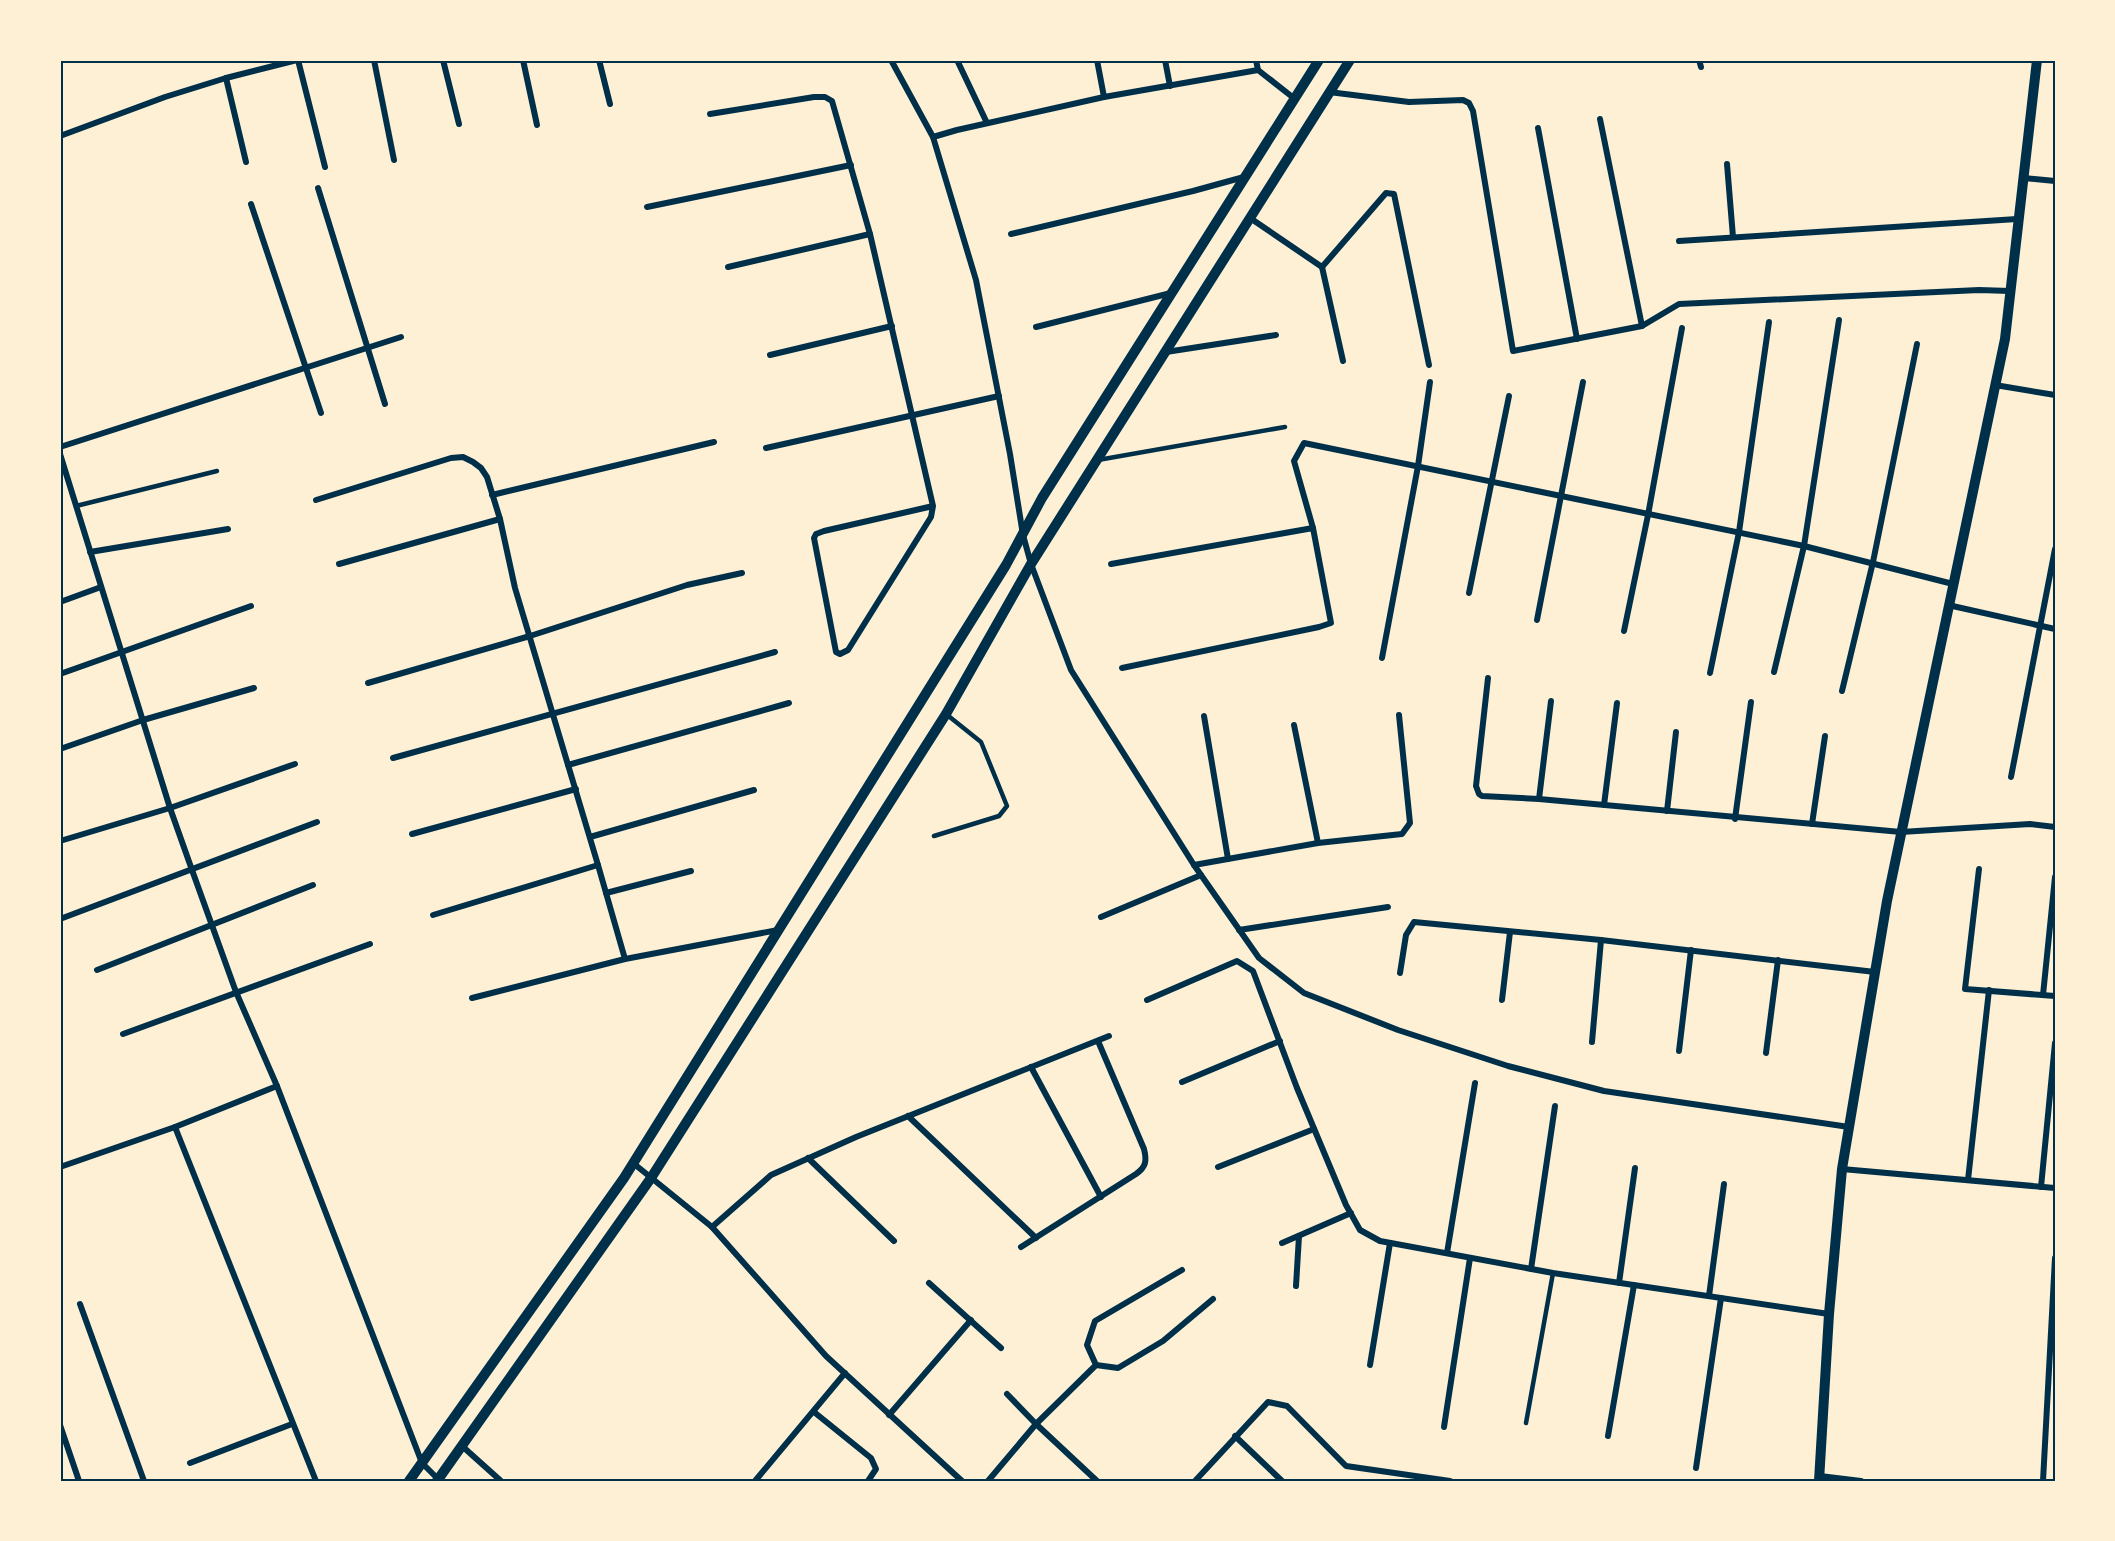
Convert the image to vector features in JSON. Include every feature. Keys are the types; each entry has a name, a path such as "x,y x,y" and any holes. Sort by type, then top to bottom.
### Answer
{"street":[{"path":"60,136 165,97 226,78 298,60 325,167"},
{"path":"374,60 394,159"},
{"path":"444,60 459,124"},
{"path":"523,60 537,125"},
{"path":"599,60 610,104"},
{"path":"891,60 933,137 976,280 1023,535 1031,564 1071,670 1194,865 1259,958 1304,993 1398,1030 1508,1066 1604,1091 1849,1127"},
{"path":"957,60 987,123"},
{"path":"1097,60 1104,97"},
{"path":"1165,60 1170,86"},
{"path":"1256,60 1258,70 1294,99"},
{"path":"409,1481 633,1163 1006,565 1042,498 1319,60"},
{"path":"60,454 170,808 236,992 277,1086 422,1463 437,1480 651,1179 946,714 1031,564 1350,60"},
{"path":"1861,1481 1820,1479 1829,1314 1842,1168 1901,832 2005,339 2037,60"},
{"path":"933,137 1104,97 1258,70"},
{"path":"226,78 246,162"},
{"path":"1329,92 1409,102 1463,99 1469,104 1473,111 1513,351 1642,326 1680,304 1979,290 2010,291"},
{"path":"710,114 814,97 825,97 832,101 870,234 892,326 933,506 931,517 848,650 840,654 836,652 814,538 816,534 933,506"},
{"path":"1600,119 1642,326"},
{"path":"1538,128 1577,339"},
{"path":"1727,164 1733,237"},
{"path":"647,207 851,165"},
{"path":"1011,234 1194,192 1245,177"},
{"path":"2024,178 2055,181"},
{"path":"318,188 386,404"},
{"path":"1322,267 1386,193 1394,194 1429,365"},
{"path":"251,204 321,413"},
{"path":"1250,219 1322,267 1343,360"},
{"path":"1680,241 2017,219"},
{"path":"728,267 870,234"},
{"path":"1036,327 1172,293"},
{"path":"1774,672 1804,546 1839,320"},
{"path":"1710,673 1739,532 1769,322"},
{"path":"770,355 892,326"},
{"path":"1624,631 1682,328"},
{"path":"1165,352 1276,335"},
{"path":"60,447 401,337"},
{"path":"1842,691 1873,562 1917,344"},
{"path":"1382,658 1418,466 1430,382"},
{"path":"1537,620 1583,382"},
{"path":"1995,385 2055,395"},
{"path":"766,448 999,396"},
{"path":"1469,593 1509,396"},
{"path":"492,495 714,442"},
{"path":"1122,668 1331,623 1313,528 1294,461 1304,442 1492,483 1562,495 1648,515 1804,546 1953,584"},
{"path":"315,500 451,458 463,457 482,468 500,519 516,588 625,959"},
{"path":"339,564 500,519"},
{"path":"1112,564 1313,528"},
{"path":"90,552 228,529"},
{"path":"2010,777 2055,549"},
{"path":"368,683 530,636 687,585 742,573"},
{"path":"60,602 101,587"},
{"path":"1948,605 2055,629"},
{"path":"60,674 251,606"},
{"path":"393,758 775,652"},
{"path":"1488,678 1477,790 1482,796 1539,799 1735,819 1901,832 2030,824 2055,827"},
{"path":"60,749 143,720 254,688"},
{"path":"1539,799 1551,701"},
{"path":"1735,819 1751,702"},
{"path":"568,765 789,703"},
{"path":"1604,805 1617,703"},
{"path":"1194,865 1318,843 1402,834 1410,823 1400,715"},
{"path":"1204,716 1228,859"},
{"path":"1294,725 1318,843"},
{"path":"1667,811 1676,732"},
{"path":"1812,824 1825,736"},
{"path":"60,841 170,808 295,764"},
{"path":"412,834 576,789"},
{"path":"590,837 754,790"},
{"path":"60,919 317,822"},
{"path":"433,915 598,865"},
{"path":"1979,869 1965,989 2055,996"},
{"path":"606,893 691,871"},
{"path":"1101,917 1201,875"},
{"path":"2043,995 2055,878"},
{"path":"97,970 313,885"},
{"path":"1239,930 1388,907"},
{"path":"1400,973 1406,935 1414,922 1601,940 1875,972"},
{"path":"472,998 625,959 778,929"},
{"path":"1502,1000 1510,932"},
{"path":"1593,1042 1601,940"},
{"path":"123,1034 370,944"},
{"path":"1678,1051 1691,950"},
{"path":"1766,1053 1778,960"},
{"path":"1147,1000 1237,961 1253,971 1314,1128 1351,1213 1360,1230 1380,1241 1553,1273 1829,1314"},
{"path":"1968,1180 1989,990"},
{"path":"712,1227 771,1175 908,1116 1109,1036"},
{"path":"1021,1247 1142,1170 1146,1163 1146,1156 1098,1041"},
{"path":"1182,1082 1280,1041"},
{"path":"2041,1187 2055,1043"},
{"path":"1032,1067 1101,1197"},
{"path":"1447,1253 1475,1083"},
{"path":"60,1167 175,1127 277,1086"},
{"path":"1530,1269 1555,1106"},
{"path":"908,1116 1036,1238"},
{"path":"175,1127 316,1481"},
{"path":"1218,1167 1314,1128"},
{"path":"808,1158 894,1241"},
{"path":"633,1163 712,1227 826,1356 962,1481"},
{"path":"1619,1283 1635,1168"},
{"path":"1842,1168 2055,1188"},
{"path":"1709,1296 1724,1184"},
{"path":"1282,1243 1351,1213"},
{"path":"1296,1286 1299,1236"},
{"path":"1370,1365 1390,1243"},
{"path":"1444,1427 1470,1258"},
{"path":"2043,1481 2055,1258"},
{"path":"1096,1365 1087,1345 1095,1320 1182,1270"},
{"path":"929,1283 1000,1348"},
{"path":"1608,1436 1634,1285"},
{"path":"1696,1468 1720,1298"},
{"path":"1096,1365 1118,1368 1162,1341 1213,1299"},
{"path":"80,1304 144,1481"},
{"path":"889,1414 971,1320"},
{"path":"988,1481 1036,1424 1096,1365"},
{"path":"755,1481 844,1373"},
{"path":"1007,1394 1097,1481"},
{"path":"1195,1481 1268,1402 1287,1406 1346,1466 1450,1481"},
{"path":"814,1412 871,1458 876,1469 868,1481"},
{"path":"190,1463 292,1424"},
{"path":"60,1425 79,1481"},
{"path":"1235,1436 1282,1481"},
{"path":"462,1446 501,1481"}],"lane":[{"path":"1096,460 1285,427"},
{"path":"76,506 217,471"},
{"path":"934,836 999,816 1007,806 981,742 946,714"},
{"path":"1526,1423 1553,1273"}]}
